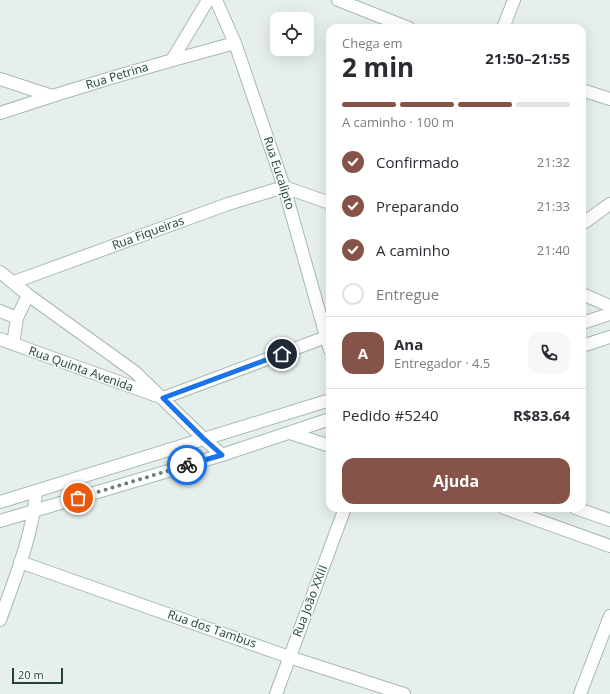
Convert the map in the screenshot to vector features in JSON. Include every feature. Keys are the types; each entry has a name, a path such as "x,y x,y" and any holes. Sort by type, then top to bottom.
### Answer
{"street":[{"path":"172,60 208,0"},
{"name":"Rua Eucalipto","path":"216,0 235,43 284,187 326,338"},
{"path":"338,0 399,24"},
{"path":"505,24 514,0"},
{"name":"Rua Petrina","path":"0,113 172,60 235,43"},
{"path":"0,79 52,96"},
{"path":"586,91 610,99"},
{"path":"284,187 326,202"},
{"name":"Rua Fiqueiras","path":"14,282 228,204 284,187"},
{"path":"586,221 610,204"},
{"path":"0,272 136,372 222,455"},
{"path":"13,344 17,318 28,294"},
{"path":"586,296 610,306"},
{"path":"0,311 17,318"},
{"path":"586,322 610,314"},
{"path":"586,345 610,337"},
{"path":"163,398 326,338"},
{"name":"Rua Quinta Avenida","path":"0,339 163,398"},
{"path":"0,502 326,401"},
{"path":"0,522 222,455 326,420"},
{"path":"290,433 326,445"},
{"path":"0,620 20,562 35,511 36,491"},
{"name":"Rua João XXIII","path":"276,694 343,512"},
{"path":"515,512 610,546"},
{"path":"586,512 610,520"},
{"name":"Rua dos Tambus","path":"20,562 289,656 404,694"},
{"path":"580,694 610,616"}],"way so far":[{"path":"78,498 187,465"}],"route":[{"path":"187,465 222,455 163,398 282,354"}]}
